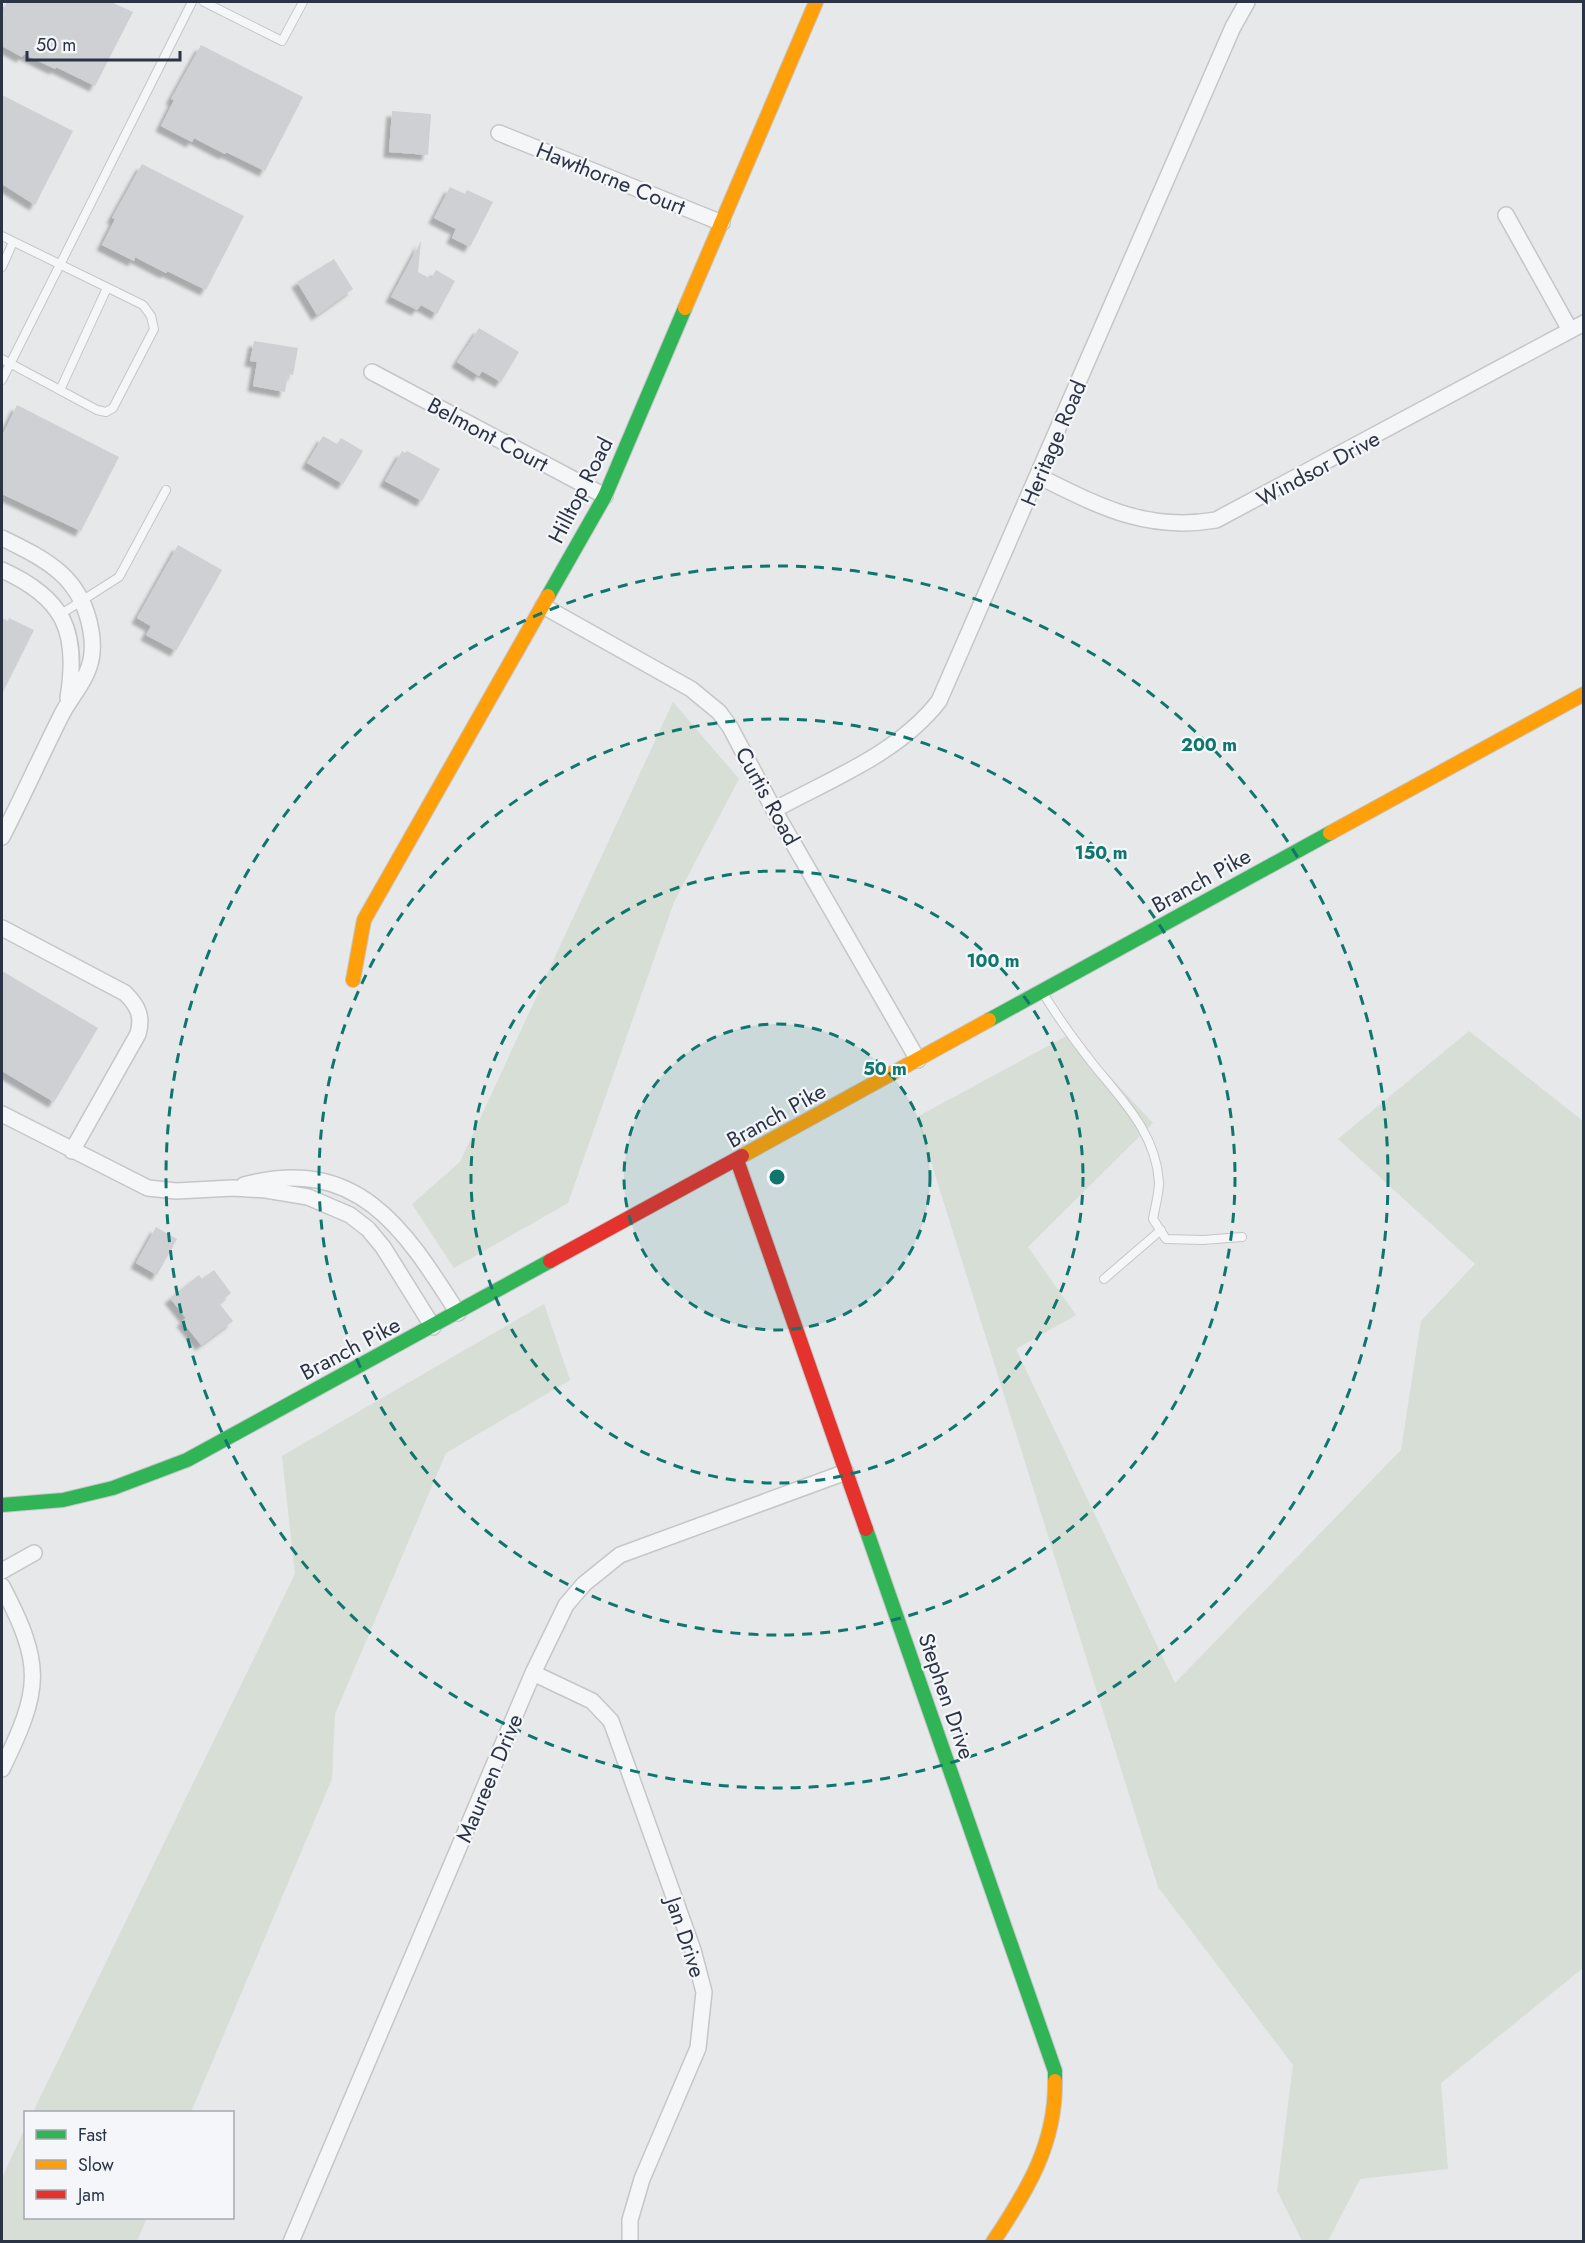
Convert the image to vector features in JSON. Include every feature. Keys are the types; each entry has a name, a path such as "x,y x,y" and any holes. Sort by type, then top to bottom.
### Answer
{"street":[{"name":"Hilltop Road","path":"353,980 364,920 605,496 816,2"},
{"name":"Heritage Road","path":"774,810 896,744 922,723 949,685 1233,27 1247,2"},
{"name":"Hawthorne Court","path":"499,133 722,223"},
{"path":"1506,214 1577,327"},
{"name":"Windsor Drive","path":"1038,476 1109,508 1155,523 1176,525 1216,520 1577,327"},
{"name":"Belmont Court","path":"372,372 605,496"},
{"path":"2,538 32,553 58,571 84,601 92,638 90,664 85,678 67,704 3,832"},
{"path":"2,570 36,588 50,599 62,614 68,629 72,661 67,704"},
{"name":"Curtis Road","path":"543,606 670,676 705,699 730,727 774,810 918,1060"},
{"name":"Branch Pike","path":"2,1505 73,1498 113,1488 187,1460 1584,694"},
{"path":"2,928 125,993 139,1011 141,1021 138,1034 72,1151"},
{"path":"2,1114 148,1188 176,1191 232,1188 308,1197 350,1215 368,1229 383,1246 433,1327"},
{"name":"Stephen Drive","path":"737,1160 1055,2071 1056,2116 1048,2145 1038,2169 993,2241"},
{"path":"232,1188 263,1180 297,1177 330,1184 354,1193 374,1206 404,1232 458,1313"},
{"name":"Maureen Drive","path":"291,2241 533,1673 566,1605 584,1584 620,1555 846,1472"},
{"path":"2,1571 34,1553"},
{"path":"2,1586 30,1648 33,1681 26,1717 2,1769"},
{"name":"Jan Drive","path":"533,1673 592,1701 611,1721 693,1950 704,1992 698,2048 642,2179 630,2220 630,2241"}],"lane":[{"path":"2,380 192,2"},
{"path":"204,2 282,41 303,2"},
{"path":"2,236 143,305 151,316 154,329 113,408 106,412 97,410 2,359"},
{"path":"2,267 13,242"},
{"path":"60,390 107,288"},
{"path":"62,614 118,577 165,490"},
{"path":"1042,992 1059,1021 1126,1102 1144,1132 1153,1152 1159,1184 1153,1219 1166,1239 1203,1240 1242,1237"},
{"path":"1104,1279 1161,1230"}],"shaded area":[{"path":"673,702 739,779 674,902 568,1203 454,1268 412,1204 460,1162"},
{"path":"1469,1031 1583,1121 1583,1968 1441,2083 1448,2169 1360,2179 1328,2241 1302,2241 1277,2191 1293,2065 1158,1887 917,1117 1070,1034 1153,1123 1028,1247 1076,1315 1016,1349 1175,1683 1401,1450 1421,1321 1475,1264 1338,1139"},
{"path":"544,1304 570,1380 446,1453 335,1714 332,1779 191,2111 33,2111 295,1574 282,1456"},
{"path":"24,2130 24,2219 147,2219 137,2241 2,2241 2,2178"}],"building":[{"path":"7,2 111,2 133,12 95,86 24,54 22,57 2,46 2,13"},
{"path":"201,45 303,97 265,171 194,138 192,142 161,126 174,100 171,99"},
{"path":"2,95 73,131 35,205 2,184"},
{"path":"392,111 431,114 428,155 389,152"},
{"path":"142,164 244,216 206,290 135,257 134,261 102,245 115,219 112,218"},
{"path":"450,187 465,194 467,190 493,202 470,247 452,238 456,229 434,218"},
{"path":"421,241 418,272 431,279 436,270 455,281 437,314 421,305 417,310 391,297"},
{"path":"334,259 353,289 317,315 297,282"},
{"path":"479,328 519,352 501,382 482,371 479,376 457,362"},
{"path":"254,341 298,348 293,375 288,374 285,392 253,386 257,362 250,361"},
{"path":"17,405 119,457 81,531 2,494 2,436"},
{"path":"323,436 337,444 341,438 363,451 343,484 307,463"},
{"path":"402,451 405,453 407,451 440,469 422,501 385,481"},
{"path":"178,545 222,570 176,651 146,635 151,626 137,618"},
{"path":"2,618 8,621 9,618 34,630 2,694"},
{"path":"2,971 98,1028 54,1102 2,1071"},
{"path":"156,1227 177,1239 157,1275 136,1263"},
{"path":"214,1270 231,1293 219,1303 233,1321 201,1345 182,1321 186,1318 170,1298 199,1275 202,1279"}],"traffic: fast":[{"path":"548,596 605,496 685,308"},
{"path":"989,1020 1330,833"},
{"path":"2,1505 63,1500 113,1488 187,1460 550,1261"},
{"path":"866,1529 1055,2071 1055,2081"}],"traffic: slow":[{"path":"685,308 816,2"},
{"path":"353,980 364,920 548,596"},
{"path":"1330,833 1584,694"},
{"path":"742,1156 989,1020"},
{"path":"993,2242 1028,2185 1045,2146 1051,2126 1055,2081"}],"traffic: jam":[{"path":"550,1261 742,1156"},
{"path":"737,1160 866,1529"}]}
